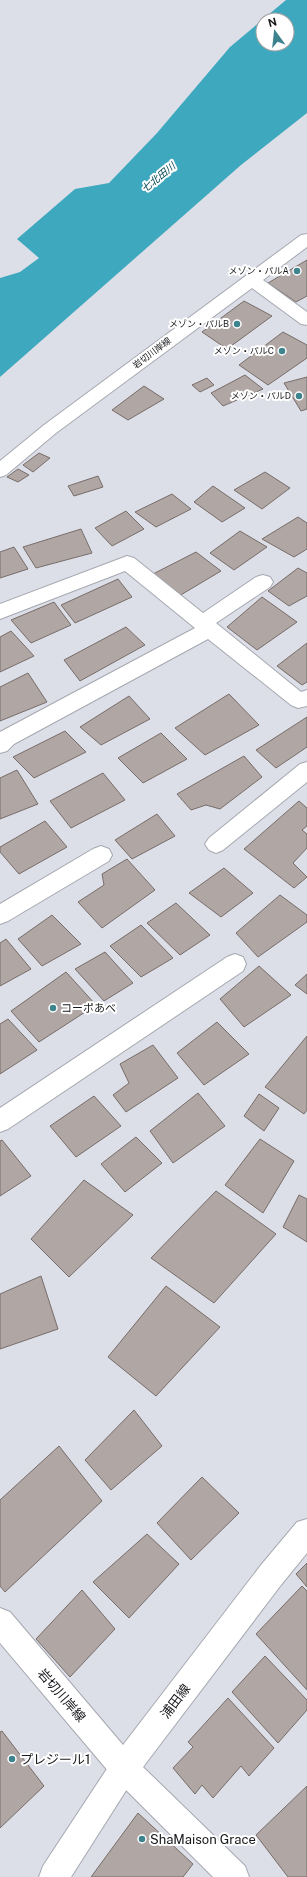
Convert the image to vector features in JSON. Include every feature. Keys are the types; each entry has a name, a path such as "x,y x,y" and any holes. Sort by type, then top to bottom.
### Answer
{"street":[{"name":"岩切川岸線","path":"0,471 50,429 307,239"},
{"path":"252,280 307,320"},
{"path":"0,612 126,563 298,700 307,698"},
{"path":"0,744 7,738 206,626 262,582"},
{"path":"216,844 307,770"},
{"path":"0,915 101,855"},
{"path":"0,1121 235,964"},
{"name":"浦田線","path":"54,1877 124,1768 271,1575 307,1532"},
{"name":"岩切川岸線","path":"0,1622 124,1768 234,1877"}],"water":[{"name":"七北田川","path":"286,0 307,0 307,113 241,165 0,377 0,278 20,272 39,258 17,239 75,189 109,183 157,133 230,47 255,26 255,52 295,52 295,12 272,12"}],"building":[{"name":"メゾン・パルA","path":"307,260 307,296 296,302 268,283"},
{"name":"メゾン・パルB","path":"244,301 272,316 227,349 202,332"},
{"name":"メゾン・パルC","path":"283,332 307,345 307,358 268,385 239,365"},
{"path":"245,375 263,389 223,406 211,393"},
{"name":"メゾン・パルD","path":"307,377 307,409 301,411 284,383"},
{"path":"207,378 214,385 200,392 192,385"},
{"path":"144,386 164,399 128,420 112,410"},
{"path":"39,453 50,458 33,472 23,465"},
{"path":"18,469 29,475 18,482 7,477"},
{"path":"265,472 290,488 262,509 234,490"},
{"path":"98,476 103,487 74,496 68,486"},
{"path":"213,486 245,508 222,522 194,502"},
{"path":"172,494 191,509 156,527 135,512"},
{"path":"126,511 144,529 112,546 95,528"},
{"path":"298,517 307,523 307,549 294,557 262,539"},
{"path":"81,529 92,553 36,568 23,547"},
{"path":"240,531 267,547 234,570 210,553"},
{"path":"14,547 28,569 0,578 0,552"},
{"path":"196,552 221,571 179,596 153,574"},
{"path":"298,568 307,573 307,596 289,606 268,591"},
{"path":"118,579 132,597 75,623 61,605"},
{"path":"262,597 297,622 257,650 227,627"},
{"path":"54,602 71,625 31,643 11,620"},
{"path":"126,627 145,645 80,681 64,660"},
{"path":"11,631 34,656 0,672 0,637"},
{"path":"307,643 307,682 302,685 277,666"},
{"path":"28,673 47,702 0,721 0,687"},
{"path":"229,694 259,725 205,755 175,728"},
{"path":"129,696 150,719 101,745 80,727"},
{"path":"307,717 307,747 276,768 256,750"},
{"path":"65,731 86,752 34,778 13,757"},
{"path":"161,733 187,759 143,783 118,758"},
{"path":"244,756 262,777 220,809 206,805 191,810 177,794"},
{"path":"17,770 38,804 0,819 0,778"},
{"path":"103,773 125,800 71,828 50,801"},
{"path":"299,801 307,808 307,826 302,830 307,834 307,848 293,863 307,877 294,888 244,849"},
{"path":"157,814 175,836 132,859 115,840"},
{"path":"45,821 67,847 19,874 0,852 0,847"},
{"path":"127,859 155,890 102,928 78,902 104,885 102,874"},
{"path":"224,868 253,893 221,917 189,893"},
{"path":"280,895 307,915 307,922 258,957 236,933"},
{"path":"176,903 210,935 180,955 147,923"},
{"path":"52,915 81,944 42,966 18,939"},
{"path":"141,925 173,958 141,977 110,946"},
{"path":"6,939 31,969 0,986 0,943"},
{"path":"105,952 133,983 104,1001 75,969"},
{"path":"259,966 291,995 244,1027 220,999"},
{"name":"コーポあべ","path":"66,972 96,1005 39,1042 11,1011"},
{"path":"307,974 307,994 295,985"},
{"path":"8,1019 37,1050 0,1074 0,1024"},
{"path":"217,1022 249,1054 204,1085 177,1053"},
{"path":"307,1036 307,1110 304,1114 265,1087"},
{"path":"153,1045 178,1078 126,1112 113,1095 129,1083 120,1064"},
{"path":"198,1093 225,1126 173,1163 150,1131"},
{"path":"259,1094 279,1108 264,1131 244,1116"},
{"path":"94,1096 121,1126 76,1157 50,1126"},
{"path":"136,1137 162,1163 125,1192 101,1164"},
{"path":"260,1139 294,1161 263,1213 225,1185"},
{"path":"2,1140 31,1176 0,1196 0,1141"},
{"path":"84,1180 133,1215 69,1277 31,1239"},
{"path":"216,1191 276,1234 214,1303 151,1258"},
{"path":"299,1195 307,1199 307,1242 283,1227"},
{"path":"41,1276 58,1329 0,1349 0,1294"},
{"path":"166,1286 220,1327 156,1396 108,1357"},
{"path":"134,1410 162,1446 111,1490 85,1460"},
{"path":"59,1446 102,1501 5,1592 0,1586 0,1500"},
{"path":"202,1477 239,1513 191,1560 157,1523"},
{"path":"147,1534 179,1564 129,1618 93,1582"},
{"path":"307,1563 307,1587 296,1574"},
{"path":"302,1586 307,1591 307,1690 256,1634"},
{"path":"82,1590 115,1629 70,1677 36,1639"},
{"path":"265,1656 307,1700 307,1710 278,1743 232,1692"},
{"path":"228,1698 274,1748 249,1776 241,1766 213,1798 202,1785 195,1794 173,1768 193,1747 188,1742"},
{"name":"プレジール1","path":"2,1731 44,1786 0,1828 0,1732"},
{"path":"307,1786 307,1877 288,1877 256,1835"},
{"name":"ShaMaison Grace","path":"138,1813 193,1864 183,1877 91,1877"}],"place":[{"name":"メゾン・パルA","path":"297,271"},
{"name":"メゾン・パルB","path":"237,324"},
{"name":"メゾン・パルC","path":"282,351"},
{"name":"メゾン・パルD","path":"299,396"},
{"name":"コーポあべ","path":"53,1008"},
{"name":"プレジール1","path":"12,1759"},
{"name":"ShaMaison Grace","path":"142,1839"}]}
